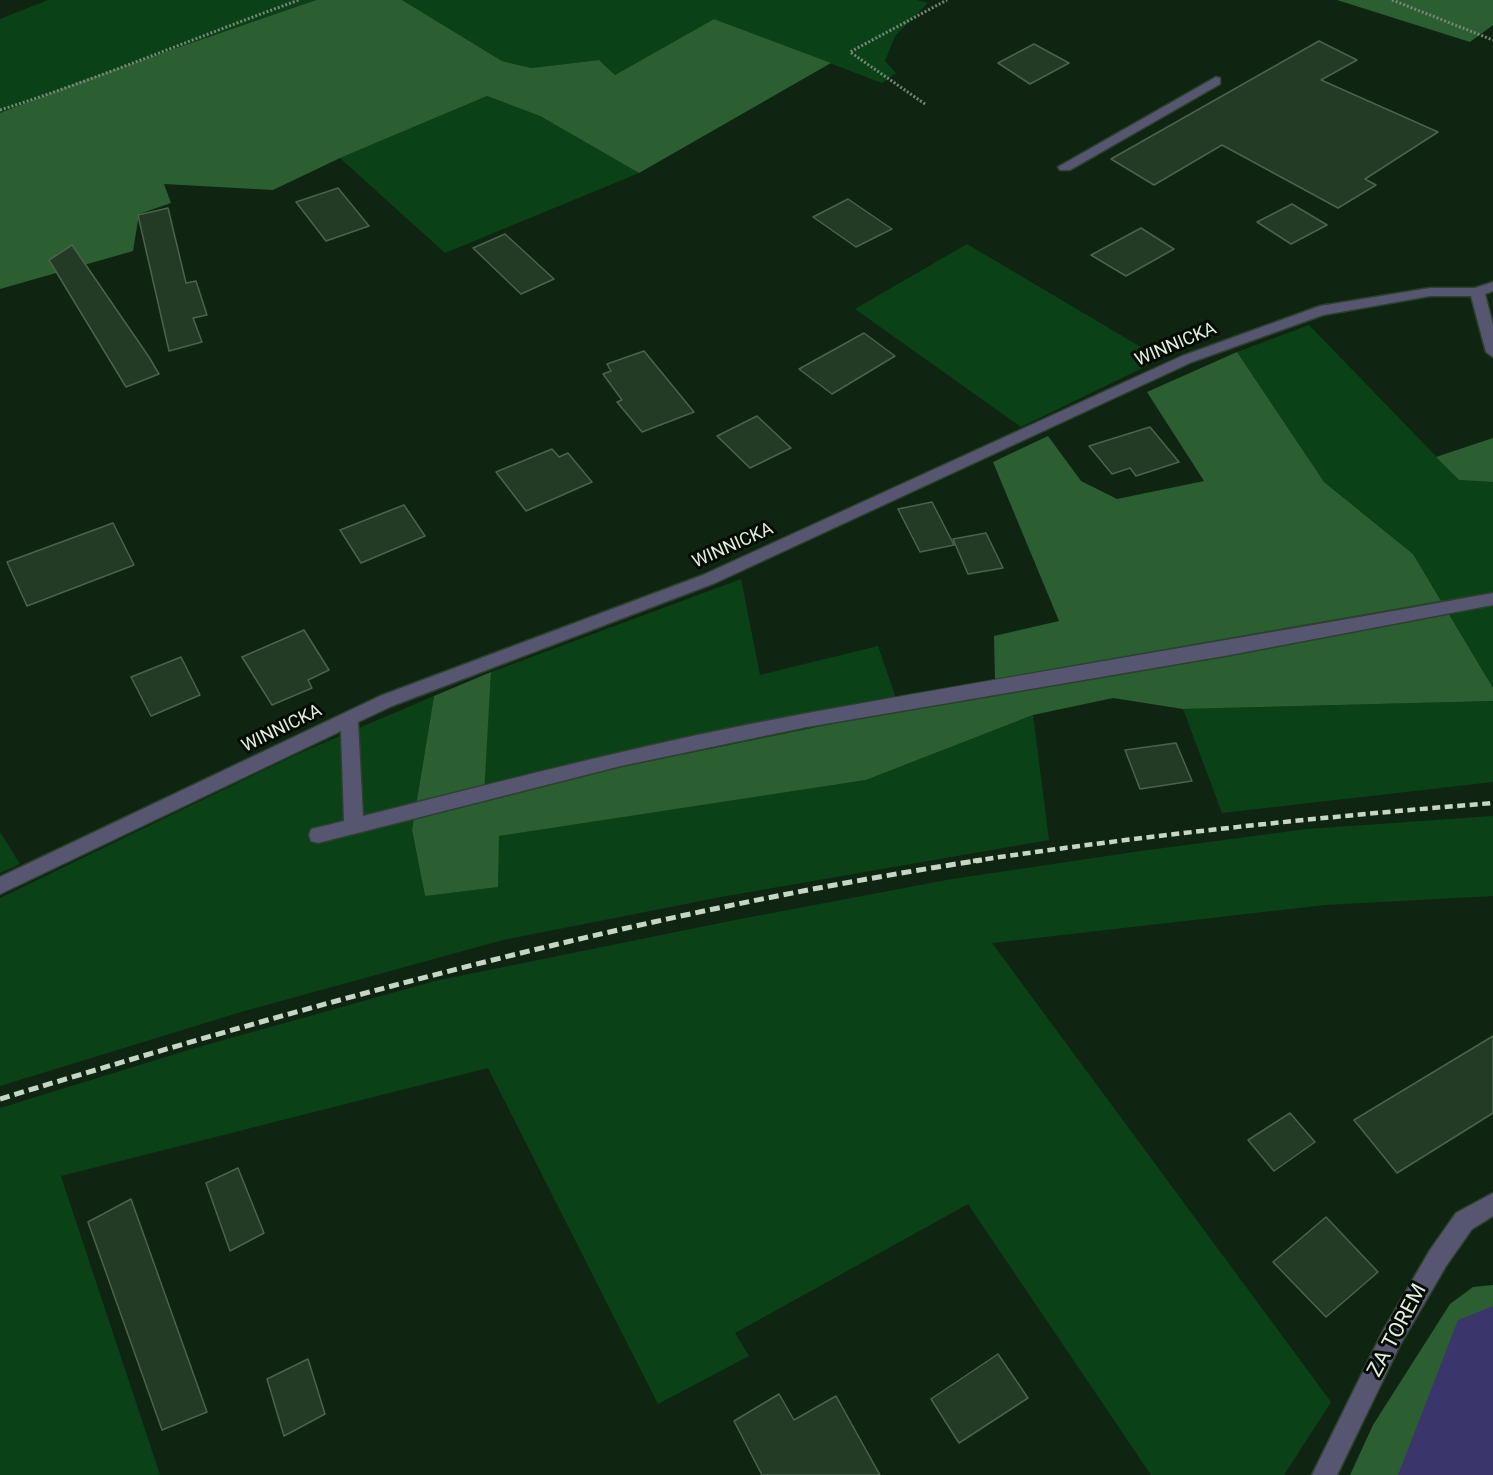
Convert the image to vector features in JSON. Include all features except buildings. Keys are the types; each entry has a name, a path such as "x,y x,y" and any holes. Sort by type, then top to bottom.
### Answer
{"street":[{"path":"1065,167 1216,81"},
{"name":"WINNICKA","path":"0,886 386,700 709,579 1188,359 1320,311 1430,292 1477,292 1493,286"},
{"path":"1477,292 1493,352"},
{"path":"318,835 621,759 784,725 1493,599"},
{"path":"349,718 354,826"},
{"name":"ZA TOREM","path":"1324,1475 1392,1337 1438,1258 1464,1221 1493,1204"}],"path":[{"path":"0,110 61,92 162,50 299,0"},
{"path":"925,104 850,52 947,0"},
{"path":"1392,0 1493,40"}],"green space":[{"path":"48,0 316,0 84,80 0,113 0,19"},
{"path":"316,0 402,0 502,61 531,68 599,60 615,75 714,19 831,63 639,173 540,116 487,96 340,158 273,190 164,184 171,203 139,214 133,251 0,289 0,113 84,80"},
{"path":"402,0 917,0 928,3 895,36 885,61 896,73 882,83 714,19 615,75 599,60 531,68 502,61"},
{"path":"1337,0 1493,0 1493,25 1470,42"},
{"path":"487,96 540,116 639,173 445,253 340,158"},
{"path":"967,244 1161,359 1021,427 855,309"},
{"path":"1309,325 1459,480 1493,482 1493,688 1413,554 1324,482 1237,352"},
{"path":"1237,352 1324,482 1413,554 1493,688 1493,701 1183,709 1113,698 1033,715 866,780 499,836 498,887 425,896 412,830 434,696 491,672 484,795 900,710 995,681 994,636 1059,621 993,462 1048,436 1081,481 1117,499 1204,481 1147,392"},
{"path":"1493,438 1493,482 1459,480 1436,457"},
{"path":"741,579 760,675 878,646 900,710 483,795 491,672"},
{"path":"434,696 412,830 425,896 498,836 866,780 1033,715 1049,840 721,897 503,940 241,1012 0,1086 0,898 293,756"},
{"path":"1493,701 1493,782 1222,813 1183,709"},
{"path":"1493,816 1493,896 1325,905 992,943 1331,1402 1284,1475 1151,1475 968,1204 735,1333 749,1356 658,1404 488,1068 61,1176 160,1475 0,1475 0,1108 195,1048 435,981 730,921 952,879 1141,851 1307,829"},
{"path":"0,832 20,864 0,873"},
{"path":"1493,1285 1493,1475 1350,1475 1373,1425 1450,1304 1473,1287"}],"waterway":[{"path":"1450,1475 1493,1355"}],"railway":[{"path":"973,861 1233,828 1493,803"},
{"path":"0,1099 243,1027 487,961 733,905 982,860"}]}
